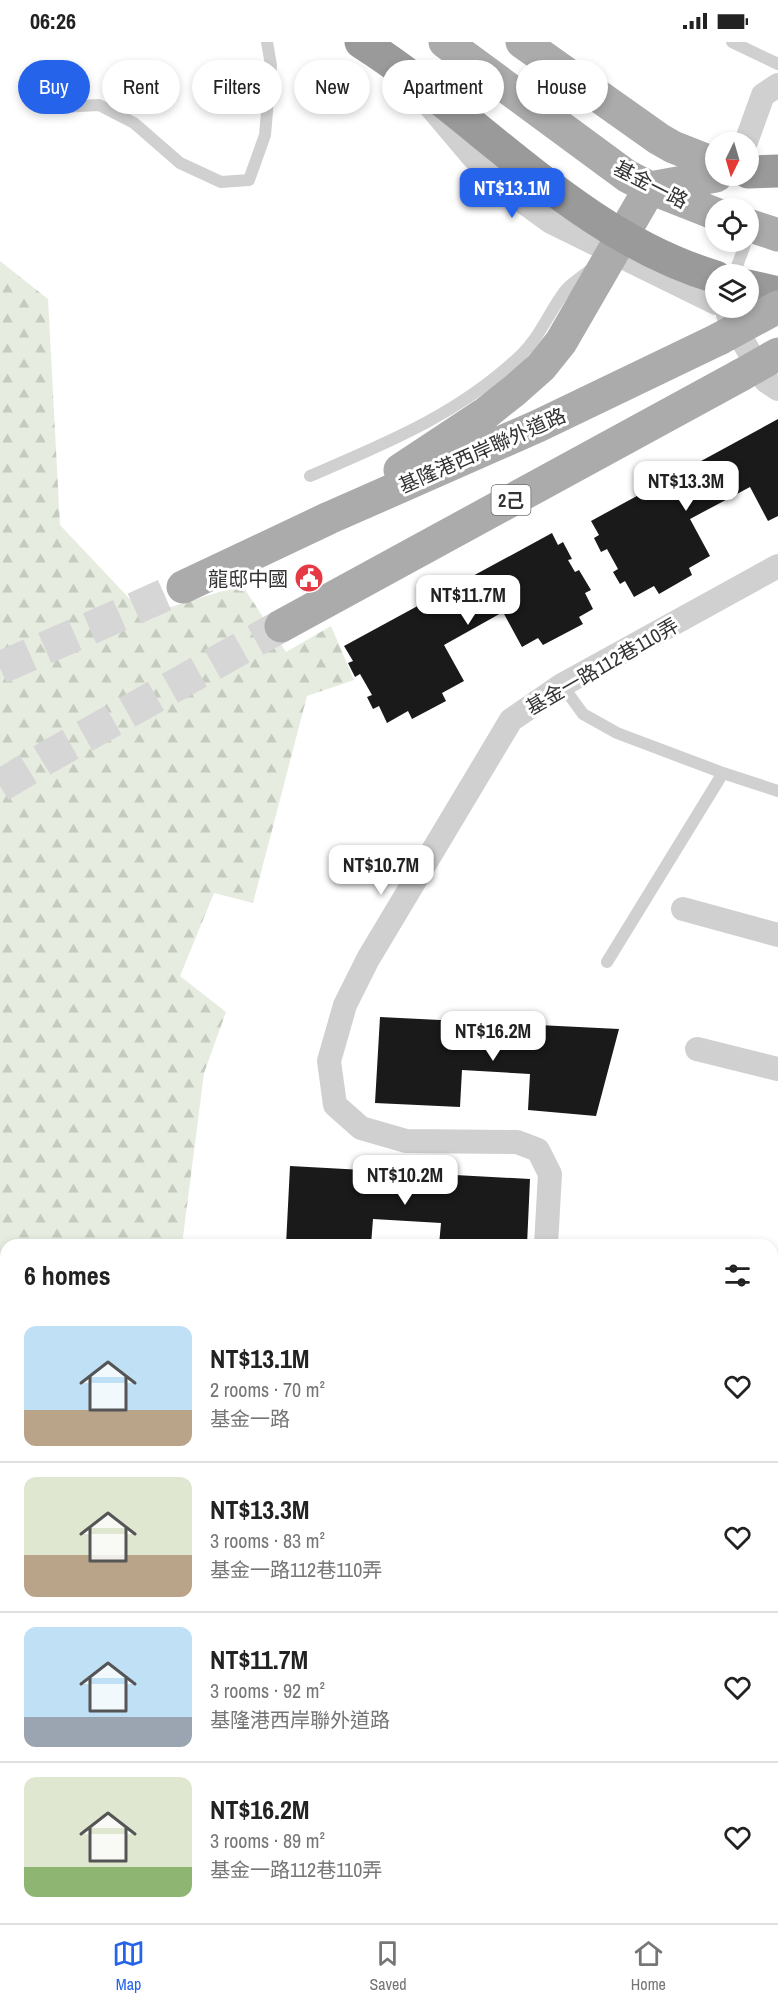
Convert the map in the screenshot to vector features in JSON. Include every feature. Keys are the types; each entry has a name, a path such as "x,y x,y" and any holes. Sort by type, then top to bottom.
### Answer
{"highway":[{"path":"361,42 386,58 476,126 574,206 621,236 664,257 705,273"},
{"path":"759,172 778,171"},
{"path":"759,289 778,293"}],"main road":[{"name":"基金一路","path":"445,42 627,176 650,188 705,210"},
{"path":"522,42 659,139 705,160"},
{"path":"329,518 486,413 541,367 561,342 650,188 705,178"},
{"path":"759,180 778,185"},
{"name":"基隆港西岸聯外道路","path":"183,587 329,518 538,426 721,323 778,307"},
{"name":"2己","path":"281,626 778,354"}],"street":[{"path":"384,42 429,105 474,158 504,186 551,222 705,298"},
{"path":"750,132 763,96 778,85"},
{"path":"721,323 766,381 778,389"},
{"name":"基金一路112巷110弄","path":"546,1239 550,1174 538,1150 517,1142 406,1141 361,1128 335,1105 329,1061 345,1005 368,959 511,720 562,685 778,566"},
{"path":"683,909 778,935"},
{"path":"697,1049 778,1069"}],"lane":[{"path":"90,105 99,105 134,123 180,163 221,183 249,180 265,135 271,65 267,42"},
{"path":"732,42 778,64"},
{"path":"310,476 410,433 473,395 523,354 566,290 612,253"},
{"path":"562,685 583,714 617,733 778,791"},
{"path":"607,962 723,773"}],"green space":[{"path":"0,261 48,299 60,525 145,615 242,585 286,652 331,626 354,680 307,696 253,903 214,893 180,976 226,1012 204,1073 183,1239 0,1239"}],"building":[{"path":"778,419 778,516 768,521 750,487 690,519 710,556 689,568 692,575 659,594 654,586 634,597 625,581 620,584 613,572 618,569 607,549 601,552 594,538 599,535 591,521"},
{"path":"552,533 558,545 563,542 572,559 568,560 575,572 579,570 591,590 585,593 593,609 579,617 583,624 543,645 538,638 522,647 503,612 444,645 464,681 442,693 446,701 412,719 408,711 387,723 379,706 373,709 367,697 372,695 360,674 355,677 348,663 353,661 344,646"},
{"path":"380,1017 619,1029 596,1116 528,1110 530,1074 497,1072 462,1070 460,1107 375,1103"},
{"path":"290,1166 530,1179 527,1239 440,1239 441,1223 373,1219 371,1239 286,1239"}],"tunnel":[{"path":"0,668 183,587"},
{"path":"0,786 281,626"}],"place":[{"name":"龍邸中國","path":"309,578"}]}
